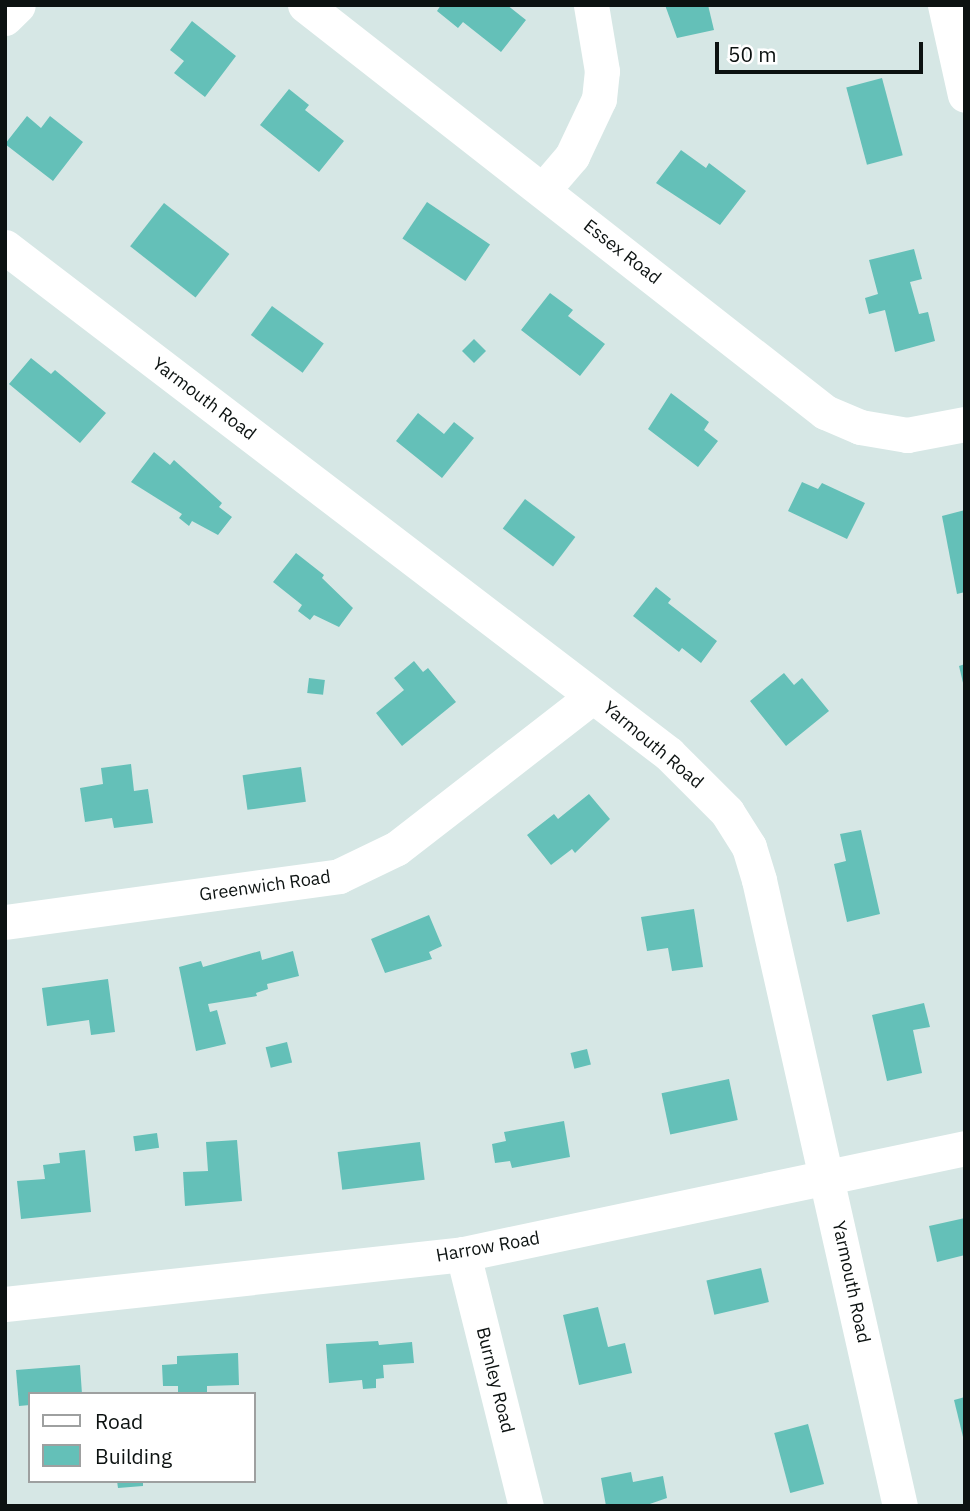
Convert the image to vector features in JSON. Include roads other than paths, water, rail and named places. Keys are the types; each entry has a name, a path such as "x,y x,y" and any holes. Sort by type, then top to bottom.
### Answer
{"street":[{"path":"5,18 18,5"},
{"name":"Essex Road","path":"305,5 825,412 860,427 907,435 965,424"},
{"path":"543,190 572,156 599,99 602,71 591,5"},
{"path":"944,5 965,95"},
{"name":"Yarmouth Road","path":"5,247 593,696 701,782 727,812 748,847 828,1178 900,1506"},
{"name":"Greenwich Road","path":"5,922 339,876 397,848 593,696"},
{"name":"Harrow Road","path":"5,1304 463,1254 965,1147"},
{"name":"Burnley Road","path":"463,1254 526,1506"}]}
